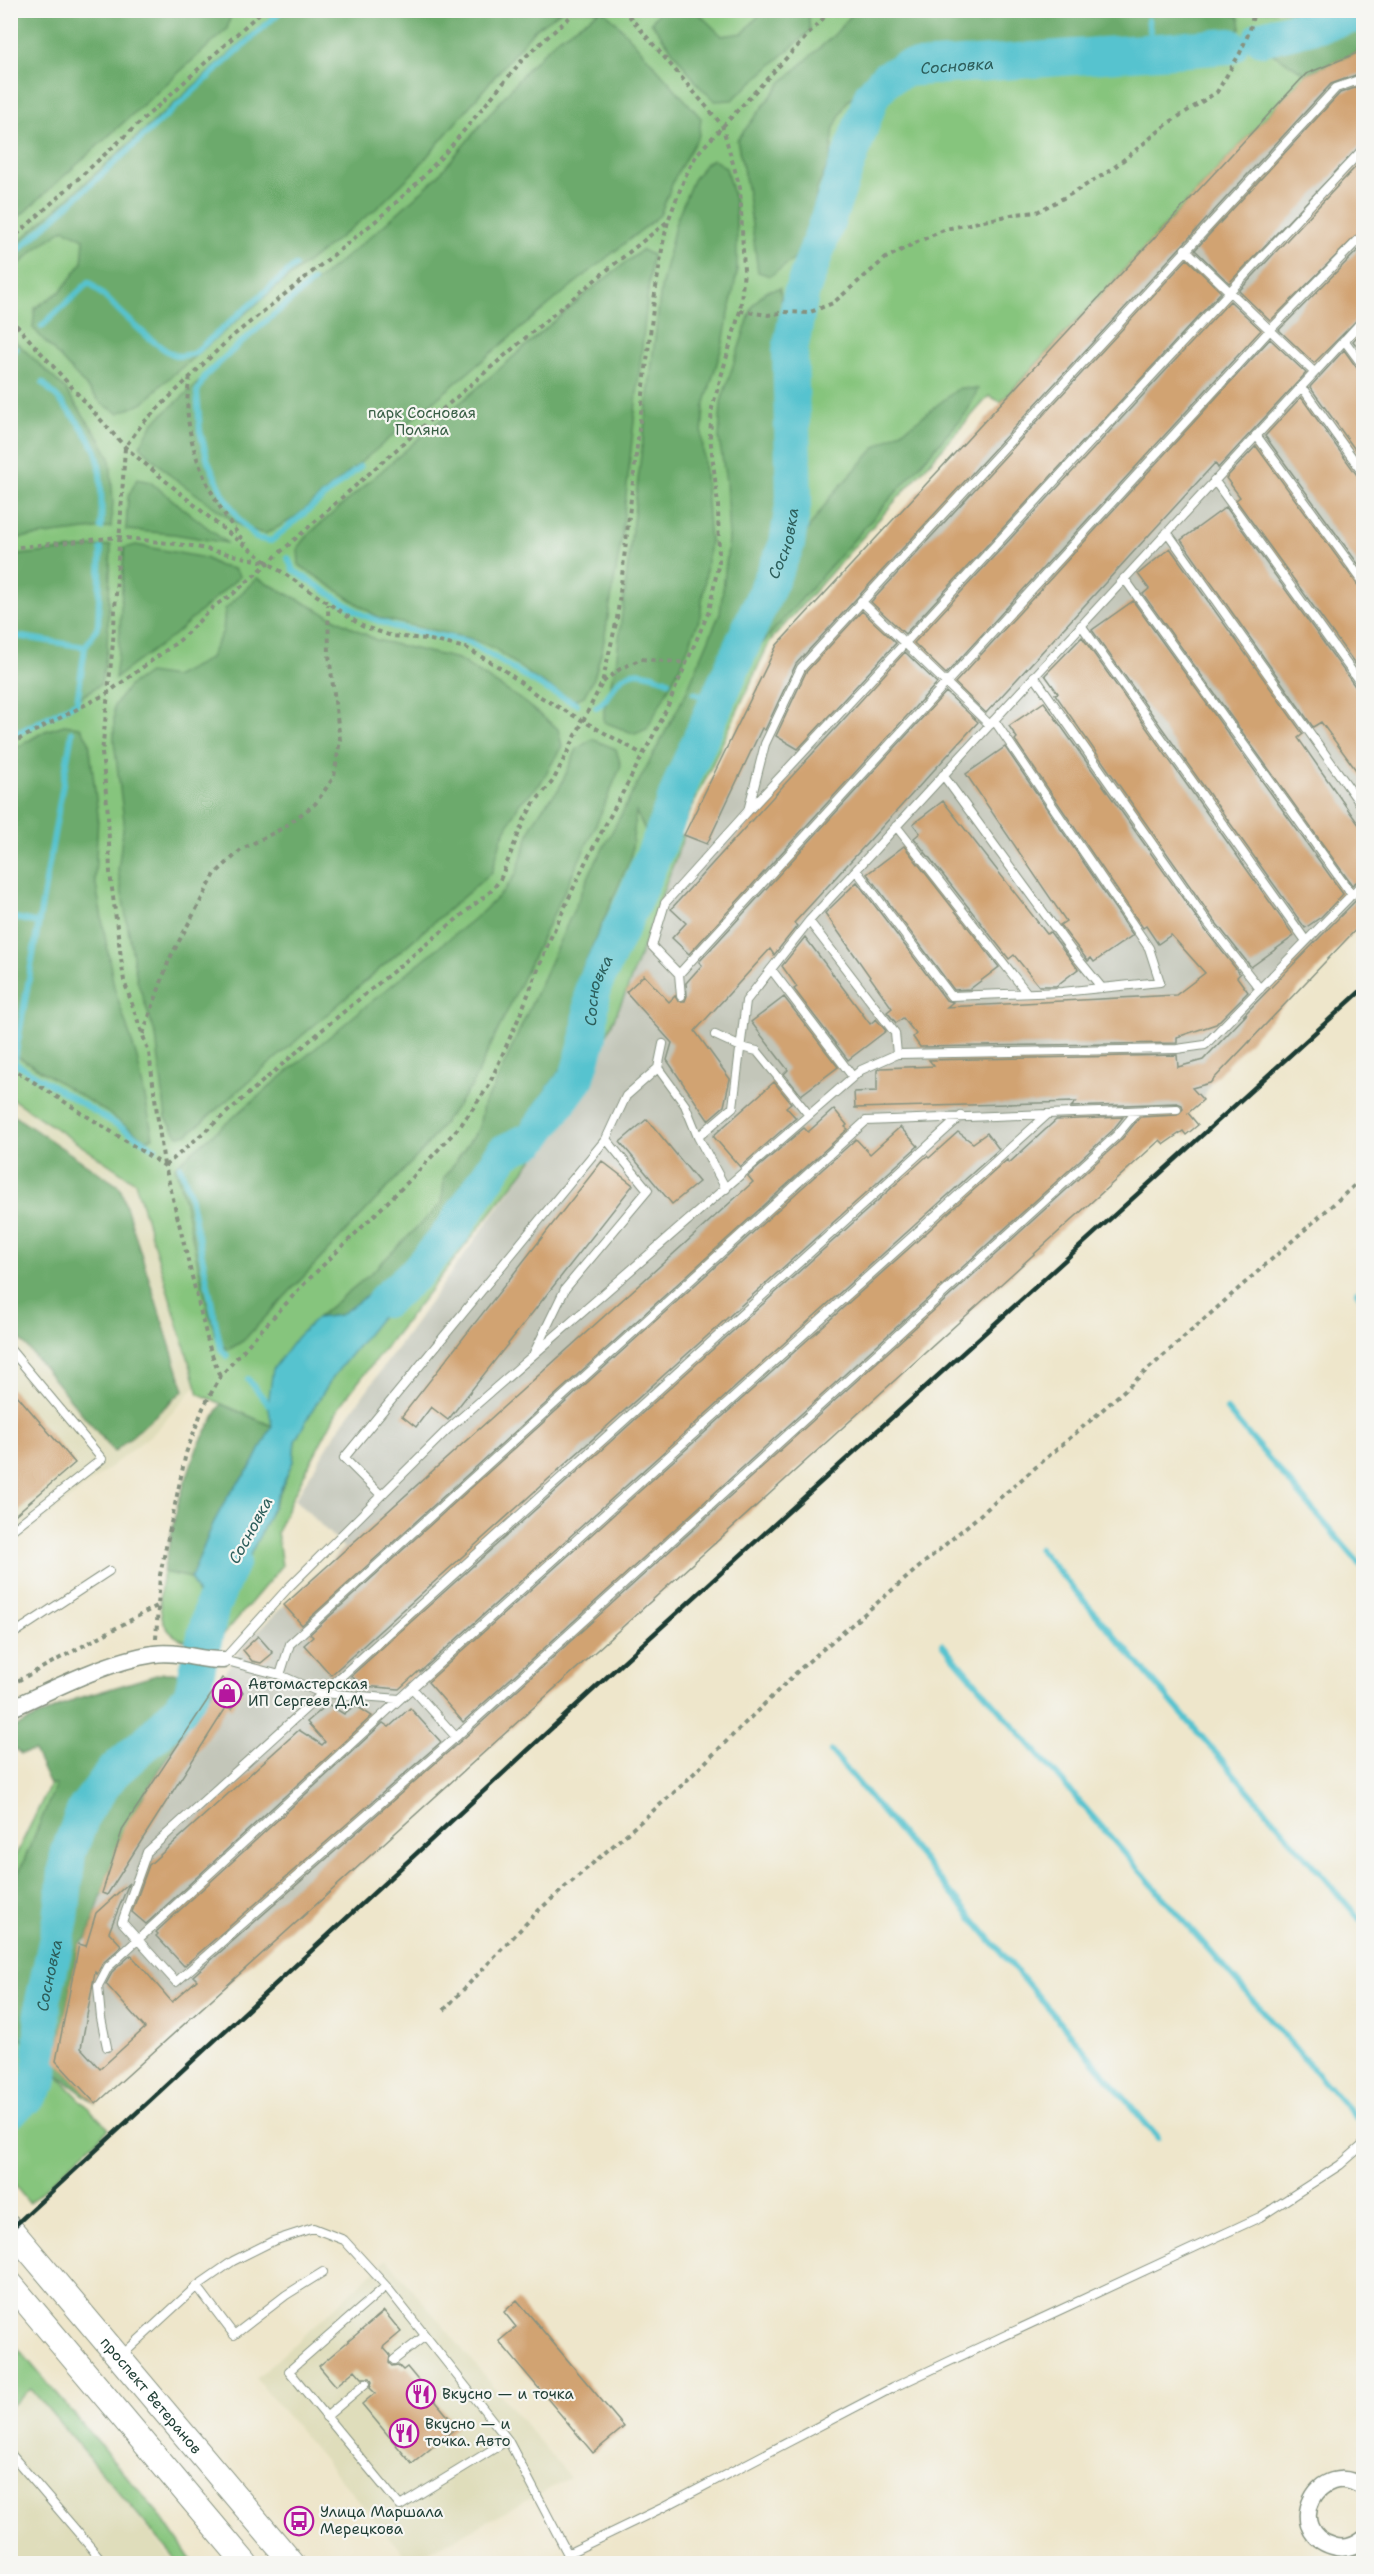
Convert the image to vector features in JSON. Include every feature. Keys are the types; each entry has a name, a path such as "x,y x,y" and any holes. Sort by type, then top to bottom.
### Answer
{"main road":[{"name":"проспект Ветеранов","path":"10,2228 293,2564"},
{"path":"10,2283 246,2564"}],"street":[{"path":"10,1709 53,1688 155,1654 185,1655 217,1660"},
{"path":"1362,2546 1337,2548 1317,2538 1308,2518 1308,2506 1313,2496 1330,2482 1352,2481 1364,2488"}],"lane":[{"path":"748,811 765,744 801,668 1185,249 1336,88 1364,78"},
{"path":"681,996 679,974 651,945 665,903 1230,290 1364,148"},
{"path":"679,974 1270,330 1364,234"},
{"path":"1185,249 1314,372"},
{"path":"698,1137 733,1107 746,1000 810,921 1364,319"},
{"path":"1344,340 1364,367"},
{"path":"1301,386 1364,474"},
{"path":"1256,435 1364,583"},
{"path":"1214,480 1364,688"},
{"path":"1167,532 1364,809"},
{"path":"1124,578 1352,895"},
{"path":"856,870 951,996 1102,988 1160,982 1149,948 992,722 947,684 861,601"},
{"path":"1081,625 1306,941"},
{"path":"1034,676 1208,923 1260,989"},
{"path":"943,775 1074,954 1102,988"},
{"path":"896,826 1027,993"},
{"path":"217,1660 447,1430 861,1070 897,1054 1177,1049 1206,1045 1364,882"},
{"path":"810,921 895,1033 897,1054"},
{"path":"771,969 853,1077"},
{"path":"715,1035 741,1047 758,1051 809,1115"},
{"path":"381,1495 344,1458 606,1139 626,1096 658,1068 663,1044"},
{"path":"658,1068 685,1105 698,1137 726,1189"},
{"path":"280,1675 290,1644 866,1121 1177,1109"},
{"path":"961,1116 147,1852 122,1922 176,1982 456,1737 1117,1135 1137,1112"},
{"path":"107,2047 98,1986 108,1967 412,1688 1048,1114"},
{"path":"532,1356 565,1289 648,1190 606,1139"},
{"path":"10,1349 102,1459 13,1528 10,1526"},
{"path":"10,1636 110,1572"},
{"path":"217,1660 280,1675 321,1694 400,1699"},
{"path":"412,1688 456,1737"},
{"path":"10,1784 10,1796"},
{"path":"569,2553 662,2508 892,2388 1260,2217 1340,2165 1364,2144"},
{"path":"119,2357 197,2286 233,2261 273,2241 313,2228 344,2240 386,2286 508,2440 573,2564"},
{"path":"197,2286 234,2335 286,2295 323,2272"},
{"path":"386,2286 289,2371 400,2506 508,2440"},
{"path":"394,2360 425,2336"},
{"path":"326,2417 366,2383"},
{"path":"10,2452 105,2564"}],"path":[{"path":"10,241 263,10"},
{"path":"220,1377 209,1346 165,1166 148,1053 124,981 114,911 102,753 106,694 113,642 125,447 142,423 230,339 378,219 416,184 447,151 524,58 578,10"},
{"path":"155,1654 159,1575 186,1453 203,1408 220,1377 306,1282 412,1178 461,1125 488,1087 568,901 662,719 709,611 719,561 718,505 710,436 711,408 740,310 744,271 740,188 723,126 624,10"},
{"path":"165,1166 329,1024 491,891 500,880 524,820 534,803 553,780 602,683 617,619 654,300 668,221 685,177 697,154 831,10"},
{"path":"740,310 768,315 785,312 808,313 833,303 886,258 915,243 946,229 1016,214 1037,212 1071,194 1130,157 1170,122 1217,92 1240,53 1250,30 1254,10"},
{"path":"10,744 106,694 180,640 214,606 233,594 573,296 668,221"},
{"path":"10,318 125,447 267,562 362,626 392,636 426,639 466,648 504,670 537,695 642,754"},
{"path":"190,377 186,397 199,465 232,527 250,549"},
{"path":"10,548 119,537 192,546 267,562"},
{"path":"142,1034 169,960 215,874 242,849 283,828 315,804 334,777 340,740 329,655 328,604"},
{"path":"602,683 620,669 641,659 688,663"},
{"path":"10,1067 165,1166"},
{"path":"444,2010 539,1910 677,1790 801,1668 1091,1420 1364,1177"},
{"path":"10,1685 158,1606"}],"shaded area":[{"path":"1363,50 1363,921 1212,1080 1203,1100 1188,1113 1198,1125 1186,1135 1183,1132 1164,1144 1159,1140 96,2104 56,2061 79,1944 88,1937 121,1833 176,1742 246,1642 344,1548 295,1499 336,1433 582,1091 626,992 684,835 777,645 1306,74"},
{"path":"11,1079 156,1171 205,1376 156,1431 11,1545"},
{"path":"387,2259 570,2478 410,2562 256,2379"},
{"path":"31,2389 175,2563 11,2563 10,2406"}],"green space":[{"path":"11,10 232,11 227,29 11,224"},
{"path":"279,10 561,11 534,30 414,172 377,208 279,285 161,385 144,403 118,413 102,404 33,328 35,308 61,291 82,263 84,239 64,229 36,249 11,272 11,249"},
{"path":"1038,10 1079,16 1225,11 1239,17 1241,28 1226,42 900,60 877,71 846,103 834,128 830,161 817,189 812,222 799,256 770,276 758,272 747,187 737,140 782,82 835,34 855,11"},
{"name":"парк Сосновая Поляна","path":"11,11 1363,11 1363,30 1289,63 1306,74 1001,402 989,396 770,641 679,836 684,835 626,992 582,1091 523,1172 341,1404 277,1532 282,1566 220,1639 207,1644 180,1639 165,1625 160,1606 163,1572 191,1578 200,1599 230,1594 278,1497 293,1461 295,1441 309,1415 272,1426 199,1394 135,1182 11,1098"},
{"path":"600,11 604,11 616,22 701,118 699,135 675,177 660,215 569,288 293,519 265,534 242,527 171,476 140,446 153,423 437,177 528,68 557,39"},
{"path":"660,11 696,11 722,36 743,33 763,11 808,11 810,31 732,100 715,101 699,86 651,22"},
{"path":"1363,16 1363,50 1306,74 1263,48 1264,42"},
{"path":"713,159 726,168 735,203 737,273 723,343 704,406 702,436 710,541 700,617 682,663 647,729 635,734 604,722 604,709 616,664 661,288 676,221 693,180 706,163"},
{"path":"642,250 652,255 621,542 603,646 594,678 584,696 575,700 566,697 536,679 494,648 472,639 379,618 299,565 298,548 310,533 588,292"},
{"path":"780,288 785,334 785,502 776,548 797,545 832,495 876,447 913,424 959,388 978,389 967,412 761,645 668,843 650,840 636,812 631,857 577,981 570,1056 421,1267 392,1277 340,1315 317,1318 370,1274 442,1203 444,1178 479,1128 483,1105 494,1087 592,869 685,695 720,613 729,539 726,481 719,439 721,402 753,305 766,291"},
{"path":"10,336 65,389 110,458 113,501 111,527 11,539"},
{"path":"137,479 150,482 227,543 174,534 126,530 128,497"},
{"path":"111,545 107,650 101,684 72,703 11,734 11,556"},
{"path":"136,545 205,558 219,566 234,569 240,576 174,635 115,678 119,647 124,548"},
{"path":"257,578 376,640 458,659 520,699 558,729 562,746 540,784 519,804 502,837 492,872 188,1134 178,1136 166,1118 156,1036 137,980 118,871 124,821 114,741 114,706 129,686 148,673 174,677 209,659 223,631 225,609"},
{"path":"64,725 80,727 89,741 98,815 95,879 114,987 137,1058 153,1137 146,1140 105,1111 11,1052 11,751 45,731"},
{"path":"592,739 616,749 621,766 594,829 471,1087 424,1149 243,1341 228,1350 217,1340 207,1307 175,1166 502,893 516,874 532,825 544,806 559,789 577,749"},
{"path":"10,1113 120,1187 184,1390 114,1452 11,1328"},
{"path":"221,1404 272,1426 253,1464 228,1496 213,1524 191,1578 163,1572 178,1503 196,1450"},
{"path":"163,1673 187,1673 214,1688 176,1742 122,1832 88,1937 79,1944 56,2060 96,2104 57,2075 11,2027 11,1891 56,1785 50,1785 34,1751 21,1754 11,1745 13,1728 76,1699"},
{"path":"57,1784 11,1891 11,1865 50,1785"},
{"path":"10,2027 109,2129 29,2203 11,2181"},
{"path":"10,2339 164,2520 193,2563 179,2563 31,2389 11,2406"}],"water":[{"path":"421,1267 332,1378 309,1416 295,1441 293,1461 262,1531 230,1594 212,1606 200,1600 191,1578 213,1524 228,1496 253,1464 272,1426 268,1404 273,1369 297,1337 317,1318 340,1315 392,1277"}],"building":[{"path":"1364,50 1364,72 1331,84 796,664 765,730 762,728 707,844 684,835 777,645 1306,74"},
{"path":"1364,85 1364,142 1229,283 1195,250 1340,93"},
{"path":"1364,158 1364,228 1270,321 1239,291"},
{"path":"1364,244 1364,313 1314,363 1279,330"},
{"path":"1187,259 1221,292 905,634 871,602"},
{"path":"1230,301 1261,330 946,674 914,643"},
{"path":"1364,329 1364,356 1353,341"},
{"path":"1270,339 1306,373 1218,468 1215,463 986,713 955,683"},
{"path":"1344,350 1359,371 1364,373 1364,462 1310,387"},
{"path":"1301,397 1359,478 1364,480 1364,572 1265,436"},
{"path":"1256,446 1359,587 1364,589 1364,676 1236,500 1240,497 1226,478"},
{"path":"1226,507 1359,692 1364,694 1364,781 1321,722 1313,727 1181,540"},
{"path":"1170,548 1303,734 1298,738 1364,832 1364,876 1352,885 1143,594 1149,589 1138,574"},
{"path":"1133,601 1343,894 1321,917 1305,928 1092,630"},
{"path":"862,611 896,643 798,749 776,736 806,672"},
{"path":"1082,637 1294,936 1251,967 1213,919 1055,694 1058,693 1045,675"},
{"path":"905,652 937,683 689,954 672,938 686,923 671,909"},
{"path":"946,692 978,722 794,923 797,926 774,955 770,949 695,1031 730,1079 724,1106 708,1120 667,1060 672,1043 626,992 644,975 669,1002 675,996 678,1001 685,1001 686,983 702,965 699,962"},
{"path":"1044,702 1203,927 1240,974 1237,977 1248,992 1216,1024 1177,1037 1177,1043 920,1047 913,1037 916,1034 903,1018 896,1023 887,1012 892,1008 825,913 857,882 946,1000 953,1002 947,1007 1176,995 1205,973 1171,935 1158,944 1146,926 1143,928 1015,740 1017,738 1009,726"},
{"path":"1005,747 1133,935 1094,962 1091,958 1088,961 1060,925 1066,921 966,774"},
{"path":"943,801 1047,934 1050,932 1078,969 1056,986 1039,986 1014,955 1009,959 914,838 920,833 913,824"},
{"path":"904,846 999,967 970,989 954,990 867,874"},
{"path":"1364,892 1364,921 1210,1083 1192,1088 1203,1100 1188,1113 1198,1125 1186,1135 1183,1131 1164,1144 1160,1140 96,2104 56,2061 79,1944 86,1946 96,1913 129,1883 109,1932 122,1946 103,1963 97,1974 95,1972 81,2048 100,2069 145,2028 106,1984 113,1971 131,1955 172,2002 197,1980 193,1976 472,1731 1121,1140 1140,1117 1177,1115 1183,1109 1182,1105 1177,1103 1071,1107 1076,1102 855,1108 854,1092 877,1091 877,1070 934,1066 929,1060 1177,1055 1178,1067 1203,1060"},
{"path":"805,937 870,1024 876,1019 886,1031 848,1060 794,989 797,987 782,966"},
{"path":"784,997 838,1067 801,1095 784,1074 788,1070 751,1022"},
{"path":"774,1082 791,1103 786,1107 796,1118 740,1167 713,1136"},
{"path":"834,1109 848,1129 302,1625 284,1605 753,1182 748,1176 804,1128 808,1132"},
{"path":"1123,1117 1112,1131 463,1722 428,1682 1007,1160 1009,1163 1056,1120"},
{"path":"647,1119 699,1182 672,1204 620,1142"},
{"path":"900,1127 918,1146 331,1675 304,1645 313,1637 310,1634 856,1139 870,1154"},
{"path":"958,1132 973,1143 987,1133 999,1149 420,1672 399,1689 364,1686 351,1676 927,1156 929,1158"},
{"path":"602,1161 633,1185 448,1420 431,1407 416,1427 402,1416"},
{"path":"10,1387 75,1463 10,1519"},
{"path":"258,1636 273,1653 261,1663 252,1661 243,1650"},
{"path":"222,1678 243,1692 231,1709 227,1706 107,1895 102,1893 123,1828"},
{"path":"328,1704 344,1714 355,1705 372,1716 146,1924 132,1912 149,1865 299,1730 322,1745 325,1742 307,1722"},
{"path":"410,1708 441,1742 184,1966 156,1936 158,1934 156,1932 383,1723 389,1727"},
{"path":"517,2300 624,2427 593,2453 499,2341 516,2327 504,2312"},
{"path":"384,2311 401,2332 383,2347 390,2355 389,2363 392,2366 398,2365 403,2370 407,2367 457,2427 412,2464 362,2404 375,2393 370,2388 372,2382 370,2378 362,2378 355,2370 336,2386 319,2366"}],"waterway":[{"path":"10,258 282,10"},
{"name":"Сосновка","path":"1262,38 1364,13"},
{"path":"1148,20 1154,51"},
{"name":"Сосновка","path":"385,1300 416,1273 452,1231 504,1152 532,1139 577,1077 589,1036 593,987 631,907 661,838 683,778 787,544 794,498 790,350 801,294 872,95 886,79 905,69 1230,46"},
{"path":"42,326 89,282 159,346 179,356 193,354 295,266"},
{"path":"313,281 205,376 197,392 200,431 208,461 223,494 240,521 256,538 271,541 360,467"},
{"path":"10,354 16,349"},
{"path":"43,383 72,414 95,449 100,476 101,528"},
{"path":"10,737 77,702 85,647 98,626 101,549"},
{"path":"288,558 293,570 363,615 394,627 469,642 546,689 577,704"},
{"path":"10,635 85,647"},
{"path":"596,707 603,702 618,681 631,673 644,673 668,681"},
{"path":"694,693 716,703"},
{"path":"14,1064 72,732"},
{"path":"10,917 39,923"},
{"path":"10,1060 155,1148"},
{"path":"180,1166 189,1191 221,1349 227,1356"},
{"path":"1357,1292 1364,1300"},
{"path":"248,1379 268,1404"},
{"path":"1227,1410 1364,1569"},
{"path":"1039,1549 1364,1924"},
{"name":"Сосновка","path":"10,2110 30,2094 40,2079 43,2001 61,1919 68,1853 85,1809 113,1772 154,1736 191,1697 212,1606 232,1560"},
{"path":"942,1644 1355,2117"},
{"path":"831,1751 1158,2138"}],"railway":[{"path":"10,2230 622,1663 1364,988"}],"place":[{"name":"Автомастерская ИП Сергеев Д.М.","path":"227,1693"},
{"name":"Вкусно — и точка","path":"421,2394"},
{"name":"Вкусно — и точка. Авто","path":"404,2433"},
{"name":"Улица Маршала Мерецкова","path":"299,2521"}]}
